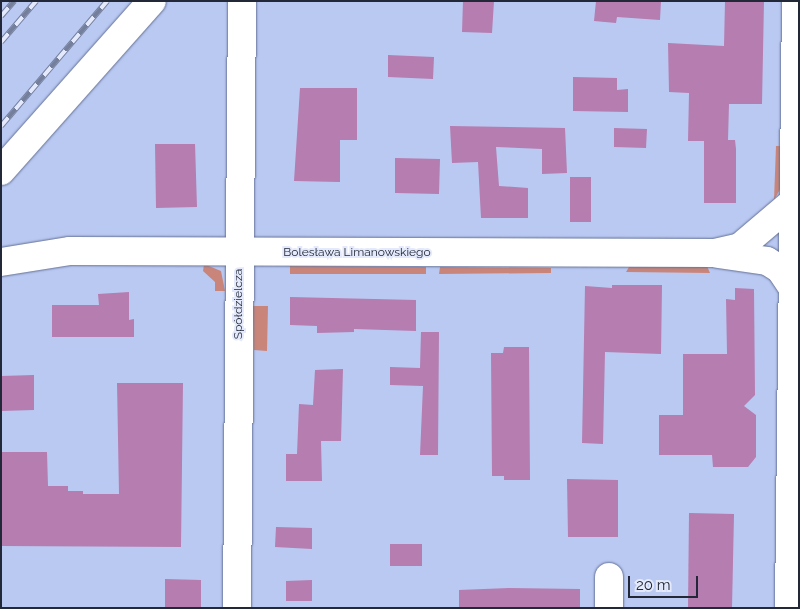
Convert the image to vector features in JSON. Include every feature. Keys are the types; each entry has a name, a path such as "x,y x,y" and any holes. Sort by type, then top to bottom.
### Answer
{"street":[{"path":"1,171 152,1"},
{"name":"Spółdzielcza","path":"237,608 242,1"},
{"path":"789,608 793,288 797,199 796,1"},
{"name":"Bolesława Limanowskiego","path":"714,253 740,247 797,199"},
{"name":"Bolesława Limanowskiego","path":"1,262 70,251 714,253 767,262 780,269 793,288"},
{"path":"609,577 609,608"}],"shaded area":[{"path":"776,146 784,146 783,184 774,200"},
{"path":"204,264 221,271 225,291 215,291 215,282 203,271"},
{"path":"290,266 426,267 426,274 290,274"},
{"path":"707,266 710,273 626,272 629,267"},
{"path":"440,267 551,268 551,273 439,274"},
{"path":"253,306 268,306 267,351 254,350"}],"building":[{"path":"463,1 494,1 492,33 462,32"},
{"path":"596,1 661,1 660,20 617,17 616,23 594,21"},
{"path":"725,1 764,1 762,104 729,104 728,140 735,140 736,149 736,203 704,203 704,141 688,141 689,93 669,92 668,43 724,46"},
{"path":"388,55 434,57 433,79 388,77"},
{"path":"573,77 617,78 617,90 628,89 628,112 573,111"},
{"path":"300,88 357,88 357,140 340,140 340,182 294,181"},
{"path":"450,126 565,128 567,173 542,174 542,149 496,147 499,186 528,188 528,218 481,218 478,162 452,163"},
{"path":"614,128 647,129 646,148 614,147"},
{"path":"155,144 195,144 197,207 156,208"},
{"path":"395,158 440,159 439,194 395,193"},
{"path":"570,177 591,177 591,222 570,222"},
{"path":"612,285 662,285 661,354 605,352 603,444 582,443 585,286 612,288"},
{"path":"735,288 754,289 755,395 744,406 756,415 756,457 748,467 713,467 712,455 659,455 659,415 683,415 683,354 727,354 726,299 735,300"},
{"path":"129,292 129,320 134,319 134,337 52,337 52,305 99,305 98,294"},
{"path":"290,297 416,300 416,331 354,329 354,332 317,333 317,326 290,325"},
{"path":"421,332 439,332 438,455 420,455 423,386 390,385 390,367 420,368"},
{"path":"504,347 529,347 530,480 504,480 504,476 492,476 491,353 503,353"},
{"path":"343,369 341,441 321,441 322,481 286,481 286,454 297,454 299,404 313,405 315,370"},
{"path":"34,375 34,410 1,411 1,376"},
{"path":"117,383 183,383 181,547 1,546 1,452 47,452 48,486 68,486 68,491 83,491 83,494 119,494"},
{"path":"567,479 618,480 618,537 568,537"},
{"path":"689,513 734,514 732,608 688,608"},
{"path":"276,527 312,528 312,549 275,547"},
{"path":"390,544 422,544 422,566 390,566"},
{"path":"165,579 201,580 201,608 165,608"},
{"path":"312,580 312,601 286,601 286,581"},
{"path":"509,588 580,589 580,608 459,608 459,590"}],"railway":[{"path":"1,16 14,1"},
{"path":"1,42 36,1"},
{"path":"1,126 107,1"}]}
